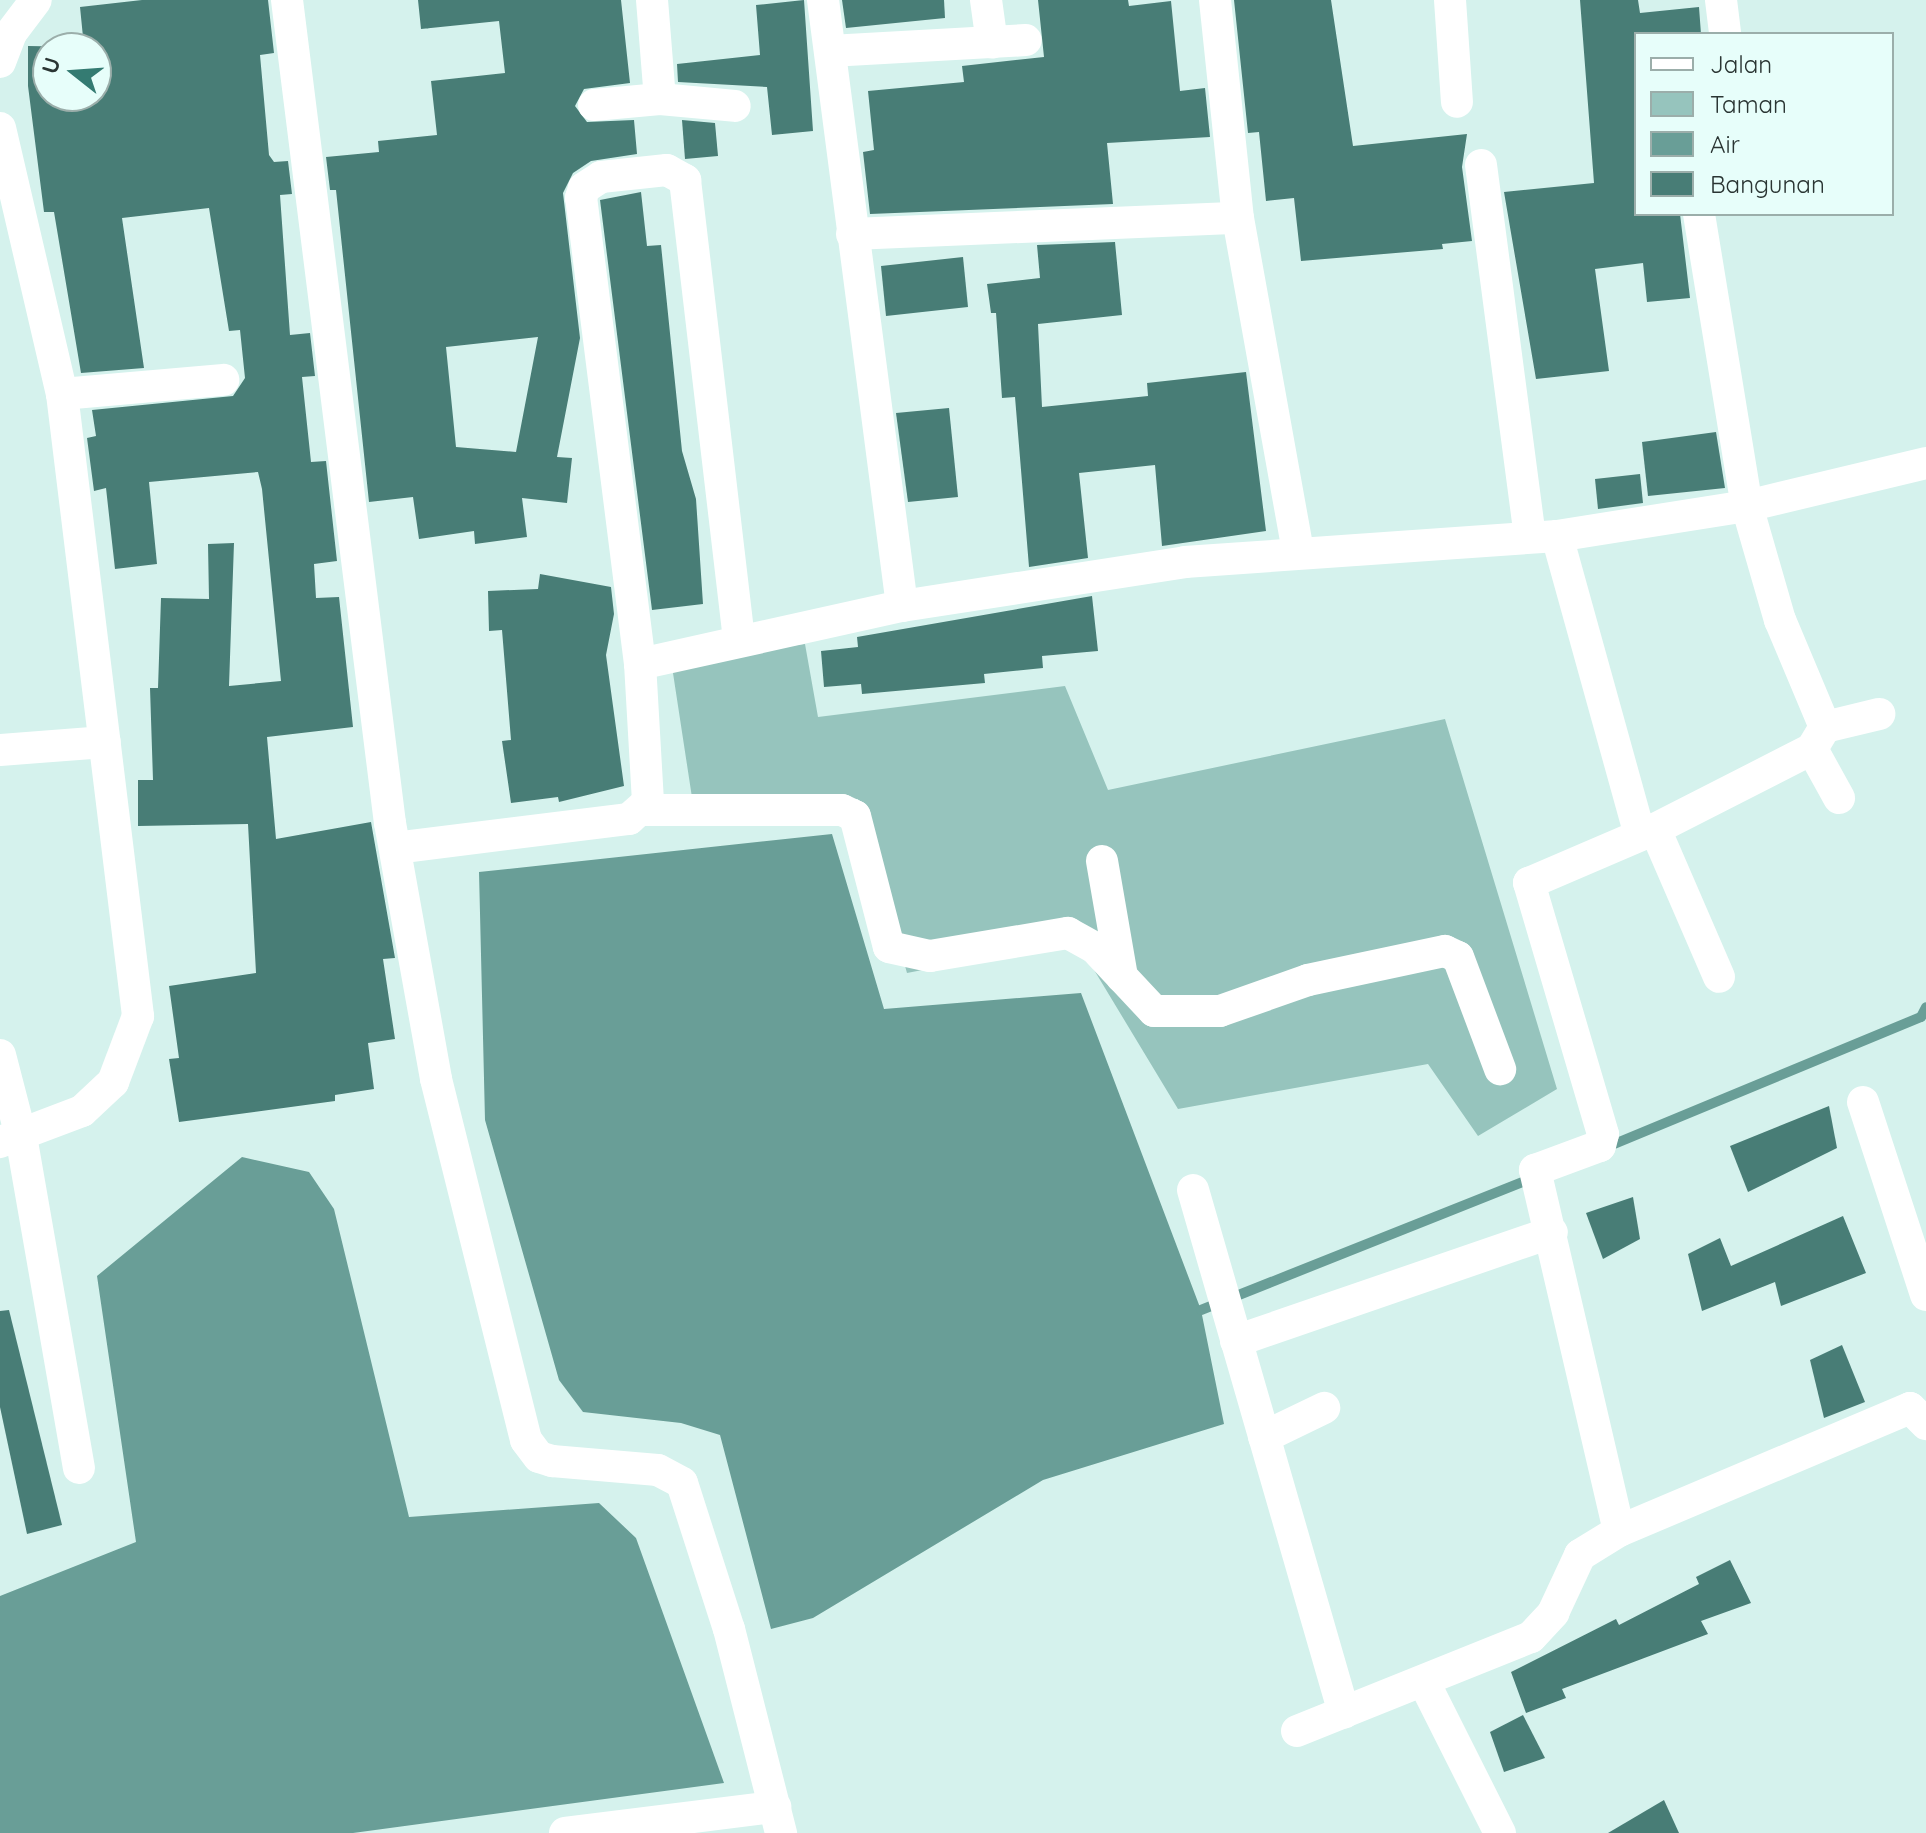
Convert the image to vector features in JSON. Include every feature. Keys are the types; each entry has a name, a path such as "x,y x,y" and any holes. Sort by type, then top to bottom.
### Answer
{"street":[{"path":"0,62 11,33 36,0"},
{"path":"287,0 395,848 436,1079 526,1440 539,1457 552,1461 658,1470 682,1483 729,1629 778,1820 565,1833"},
{"path":"652,0 660,99"},
{"path":"823,0 902,606"},
{"path":"986,0 992,43"},
{"path":"1215,0 1238,218 1298,550"},
{"path":"1450,0 1457,102"},
{"path":"1721,0 1725,32"},
{"path":"830,51 1026,40"},
{"path":"594,105 660,99 735,106"},
{"path":"0,128 62,394 138,1016 113,1082 82,1111 10,1139"},
{"path":"1481,165 1543,536 1647,832 1719,977"},
{"path":"642,810 648,787 640,664 581,198 584,188 601,177 667,170 685,180 739,640"},
{"path":"1699,216 1747,506 1780,620 1839,798"},
{"path":"852,234 1238,218"},
{"path":"62,394 223,380"},
{"path":"640,664 902,606 1298,550 1543,536 1747,506 1926,463"},
{"path":"1619,1531 1551,1227 1535,1173 1600,1146 1603,1139 1529,883 1647,832 1819,738 1879,714"},
{"path":"0,750 105,742"},
{"path":"395,848 629,819 642,810 842,810 855,816 889,947 930,956 1068,933 1095,948 1154,1011 1220,1011 1308,980 1445,951 1458,957 1500,1069"},
{"path":"1102,861 1122,977"},
{"path":"0,1055 10,1139 79,1468"},
{"path":"1863,1102 1926,1295"},
{"path":"1193,1190 1344,1713"},
{"path":"1234,1335 1551,1227"},
{"path":"1264,1437 1324,1408"},
{"path":"1297,1731 1425,1684 1537,1631 1553,1613 1580,1555 1619,1531 1910,1408 1926,1424"},
{"path":"1425,1684 1500,1833"}],"green space":[{"path":"805,644 818,717 1065,686 1108,790 1445,719 1557,1089 1478,1136 1428,1064 1178,1109 1076,940 907,973 858,799 693,804 671,660"}],"water":[{"path":"832,834 884,1009 1081,993 1201,1310 1224,1424 1043,1480 813,1618 771,1629 720,1435 681,1423 583,1412 559,1380 485,1120 479,872"},
{"path":"242,1157 309,1172 334,1209 409,1517 599,1503 636,1538 724,1783 353,1833 0,1833 0,1596 136,1542 97,1276"}],"building":[{"path":"142,0 268,0 274,53 260,55 269,155 274,162 288,161 292,194 280,195 290,335 310,333 315,376 302,377 311,462 326,461 337,561 314,564 316,598 339,597 353,727 267,737 276,839 371,822 395,958 383,959 395,1039 368,1043 374,1089 335,1095 335,1101 179,1122 169,1059 179,1058 169,986 256,973 248,824 138,826 138,780 153,780 150,688 158,688 161,598 209,599 208,544 234,543 229,686 281,681 258,472 149,482 157,564 115,569 106,488 94,491 87,438 96,436 92,410 233,396 245,378 240,330 229,331 209,208 122,218 144,368 81,373 54,212 44,212 28,86 28,46 32,46 32,112 112,112 112,32 82,32 80,7"},
{"path":"418,0 621,0 630,83 584,89 575,106 587,122 634,120 637,154 591,161 573,173 563,193 580,338 557,457 572,458 567,503 522,498 527,537 475,544 474,531 419,539 413,497 369,502 336,190 330,190 326,157 379,152 378,141 437,135 431,81 505,73 499,21 421,29","holes":["538,337 516,452 456,447 446,347"]},
{"path":"804,0 813,131 772,135 767,87 678,82 677,64 760,55 756,5"},
{"path":"842,0 944,0 945,18 846,28"},
{"path":"1038,0 1128,0 1129,6 1171,1 1180,91 1205,88 1210,137 1107,143 1113,204 870,214 863,152 874,150 868,91 964,82 962,66 1044,57"},
{"path":"1234,0 1331,0 1353,146 1467,134 1462,167 1472,241 1442,244 1443,249 1301,261 1294,198 1266,201 1259,132 1248,133"},
{"path":"1580,0 1638,0 1640,13 1699,7 1701,32 1634,32 1634,216 1680,216 1690,298 1647,302 1643,263 1595,269 1609,371 1536,379 1504,192 1594,183"},
{"path":"682,120 715,123 718,156 685,159"},
{"path":"641,192 647,246 661,245 682,451 696,499 703,604 652,610 600,200"},
{"path":"1115,242 1122,315 1038,324 1042,407 1148,396 1147,383 1246,372 1266,531 1162,546 1155,465 1079,473 1088,558 1029,567 1015,397 1002,398 996,313 991,313 987,284 1040,278 1037,245"},
{"path":"963,257 968,307 886,316 881,266"},
{"path":"949,408 958,497 908,502 896,413"},
{"path":"1716,432 1725,488 1648,496 1642,442"},
{"path":"1640,474 1643,503 1598,509 1595,479"},
{"path":"540,574 611,587 614,614 606,655 624,786 559,802 558,797 511,803 502,741 511,740 502,630 489,631 488,591 538,589"},
{"path":"1092,596 1098,651 1042,656 1043,668 984,674 985,683 862,694 861,684 824,687 821,651 858,647 857,637"},
{"path":"1829,1106 1837,1148 1748,1192 1730,1146"},
{"path":"1633,1197 1640,1239 1603,1259 1586,1213"},
{"path":"1843,1216 1866,1273 1781,1306 1775,1282 1702,1311 1688,1254 1720,1238 1731,1266"},
{"path":"9,1310 62,1525 27,1534 0,1407 0,1311"},
{"path":"1842,1345 1865,1402 1824,1418 1810,1360"},
{"path":"1730,1560 1751,1603 1701,1621 1708,1634 1562,1689 1566,1698 1526,1713 1511,1672 1616,1619 1619,1625 1699,1584 1696,1577"},
{"path":"1523,1715 1545,1758 1504,1772 1490,1732"},
{"path":"1664,1800 1679,1833 1608,1833"}],"waterway":[{"path":"1607,1147 1921,1017 1926,1007"},
{"path":"1201,1310 1533,1178"}]}
